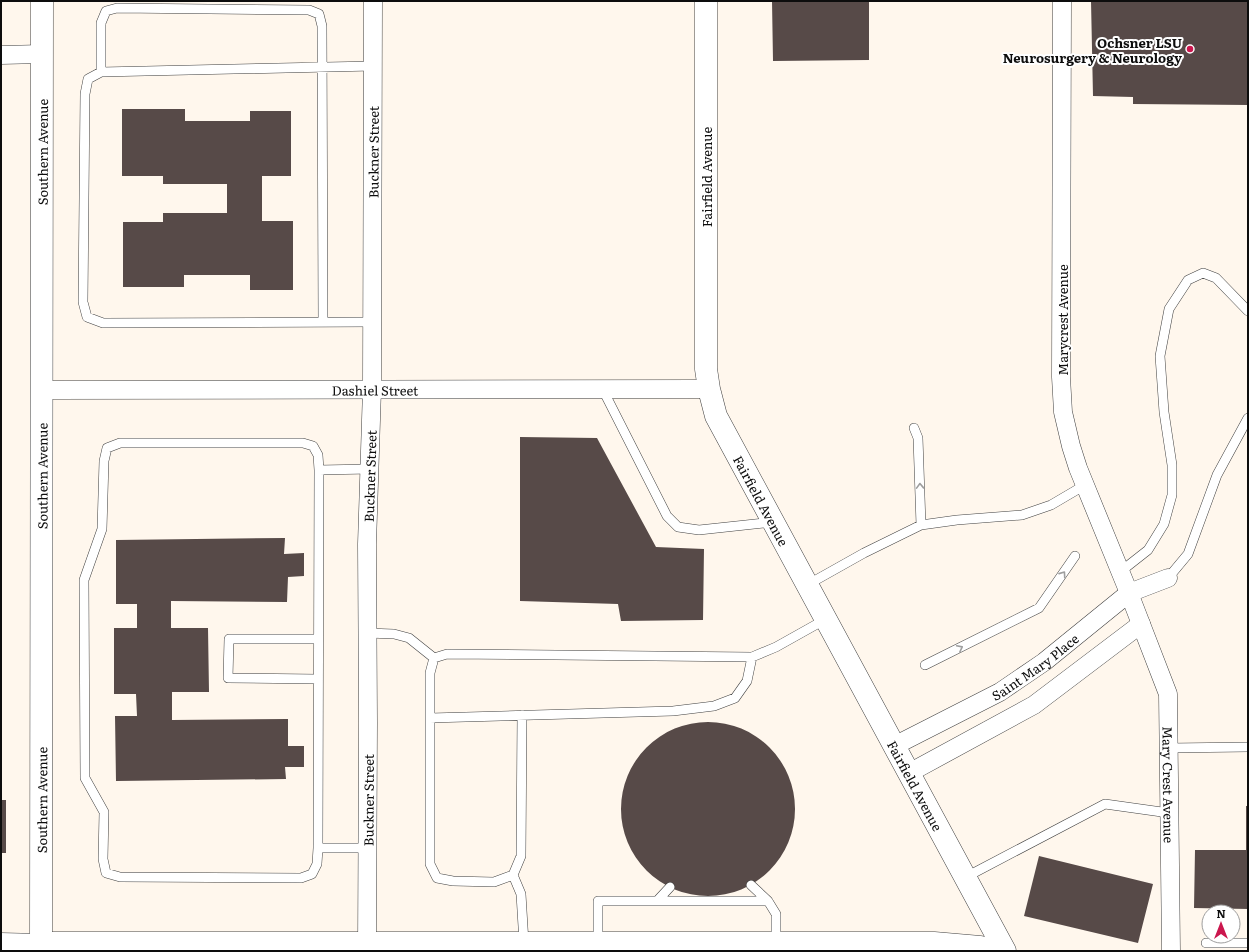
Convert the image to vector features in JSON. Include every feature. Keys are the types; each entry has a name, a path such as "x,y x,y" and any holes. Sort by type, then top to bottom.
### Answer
{"street":[{"name":"Southern Avenue","path":"41,947 42,1"},
{"name":"Buckner Street","path":"367,947 367,544 373,322 373,1"},
{"name":"Fairfield Avenue","path":"706,1 706,369 709,389 716,416 1005,951"},
{"name":"Marycrest Avenue","path":"1062,1 1061,377 1063,412 1071,446 1085,486 1141,624"},
{"path":"1,55 42,54"},
{"name":"Dashiel Street","path":"41,390 709,389"},
{"name":"Saint Mary Place","path":"894,746 1000,692 1044,662 1129,592 1168,578"},
{"path":"909,773 1034,705 1141,624"},
{"name":"Mary Crest Avenue","path":"1141,624 1168,694 1171,951"},
{"path":"1,942 41,947 367,947 524,943 776,943 862,947 934,943 980,947 997,951"}],"lane":[{"path":"101,72 102,22 106,11 117,8 309,10 319,14 322,26 323,322"},
{"path":"373,66 101,72 88,79 85,94 83,302 87,317 103,323 373,322"},
{"path":"1120,572 1148,550 1164,524 1172,494 1172,465 1164,412 1160,356 1169,309 1188,280 1202,273 1216,278 1248,311"},
{"path":"603,390 667,516 678,527 699,530 774,522"},
{"path":"1168,578 1188,554 1217,475 1248,418"},
{"path":"914,428 918,438 921,525"},
{"path":"120,443 303,443 313,446 318,454 319,470 318,639 318,848 317,864 312,874 301,878 120,877 106,873 103,859 104,812 85,778 84,580 102,529 104,461 107,448 120,443"},
{"path":"319,470 370,469"},
{"path":"807,585 864,553 921,525 957,520 1022,515 1051,505 1085,486"},
{"path":"925,665 1039,608 1075,556"},
{"path":"434,658 447,654 752,657 826,619"},
{"path":"367,633 394,634 409,638 434,658"},
{"path":"318,639 228,639 228,678 318,679"},
{"path":"430,718 673,711 714,706 735,698 747,681 752,657"},
{"path":"434,658 430,673 430,864 437,878 453,881 494,882 513,875"},
{"path":"522,715 521,856 513,875 521,894 524,943"},
{"path":"1169,748 1248,747"},
{"path":"966,877 1104,804 1169,813"},
{"path":"318,848 367,848"},
{"path":"751,885 768,901 776,914 776,943"},
{"path":"657,901 670,887"},
{"path":"598,943 598,900 768,901"}],"building":[{"path":"772,1 869,1 869,60 773,61"},
{"name":"Ochsner LSU Neurosurgery & Neurology","path":"1091,1 1248,1 1248,105 1133,104 1133,97 1093,96"},
{"path":"122,109 185,109 185,121 250,121 250,111 291,111 291,176 262,176 262,221 293,221 293,290 250,290 250,275 184,275 184,287 123,287 123,222 163,222 163,213 227,213 227,184 163,184 163,176 122,176"},
{"path":"520,437 597,438 656,547 704,549 703,620 621,621 618,604 520,601"},
{"path":"285,538 284,554 304,553 304,576 288,577 287,602 171,601 171,628 208,628 209,692 172,692 172,720 288,719 288,746 304,746 304,767 285,767 286,779 116,781 115,716 137,716 136,694 114,694 114,628 137,628 137,604 116,604 116,540"},
{"path":"717,722 741,728 757,736 770,747 781,760 789,776 794,792 794,826 789,842 781,858 770,871 757,882 733,893 717,896 699,896 683,893 659,882 646,871 635,858 627,842 622,826 621,800 624,784 635,760 646,747 659,736 675,728 691,723"},
{"path":"1,800 6,800 6,853 1,853"},
{"path":"1246,806 1248,806 1248,909 1241,909 1241,904 1201,904 1201,908 1194,908 1195,850 1246,850"},
{"path":"1039,856 1153,884 1138,943 1024,916"}],"place":[{"name":"Ochsner LSU Neurosurgery & Neurology","path":"1190,49"}]}
